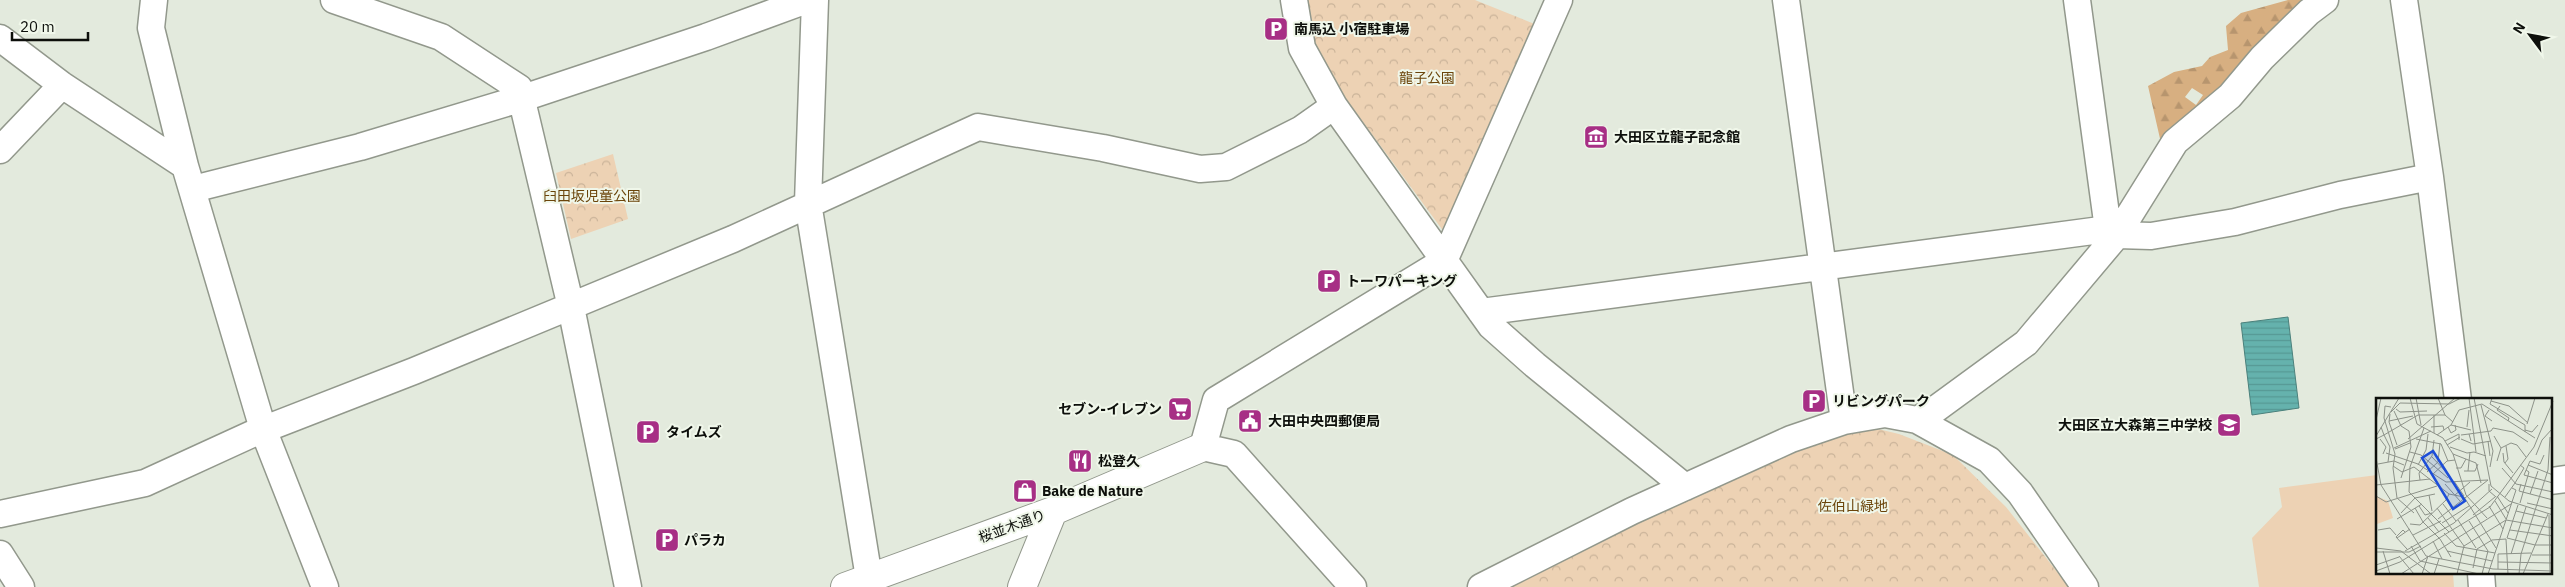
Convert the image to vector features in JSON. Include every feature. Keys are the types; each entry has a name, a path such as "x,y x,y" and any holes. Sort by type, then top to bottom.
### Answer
{"street":[{"path":"154,0 151,28 189,178 263,429 325,587"},
{"path":"334,0 441,37 519,88 523,98 570,307 628,587"},
{"path":"0,38 189,178 360,147 523,98 706,37 807,0"},
{"path":"815,0 808,203 857,583"},
{"path":"1294,0 1302,48 1334,106 1491,326 1535,365 1684,487"},
{"path":"1353,587 1234,454 1203,447 1216,400 1444,261 1559,0"},
{"path":"1786,0 1844,421"},
{"path":"2077,0 2113,232"},
{"path":"1917,420 1933,411 2026,344 2113,232 2175,142 2230,96 2262,58 2309,12 2325,0"},
{"path":"2404,0 2430,177 2458,398"},
{"path":"0,150 62,85"},
{"path":"0,514 145,483 263,429 733,240 808,203 978,127 1103,148 1200,169 1226,167 1300,130 1334,106"},
{"path":"1480,312 2113,232 2151,236 2235,222 2340,196 2430,177"},
{"path":"1481,587 1684,487 1697,484 1791,439 1844,421 1885,414 1917,420 1989,460 2020,493 2085,587"},
{"name":"桜並木通り","path":"857,583 1053,511 1203,447"},
{"path":"2552,482 2565,479"},
{"path":"1022,587 1053,511"},
{"path":"0,554 21,587"},
{"path":"2480,574 2482,587"}],"green space":[{"name":"龍子公園","path":"1307,0 1475,0 1537,25 1444,232 1346,99 1314,48"},
{"path":"2288,0 2316,0 2161,143 2148,86 2174,72 2202,66 2210,57 2228,50 2226,26 2241,13","holes":["2192,88 2203,95 2196,105 2185,97"]},
{"name":"臼田坂児童公園","path":"613,154 628,219 571,239 556,173"},
{"name":"佐伯山緑地","path":"1844,421 1899,434 1953,455 2006,507 2069,587 1499,587"},
{"path":"2376,475 2376,574 2453,574 2454,587 2259,587 2252,538 2282,507 2279,488"}],"water":[{"path":"2288,317 2299,408 2252,415 2241,323"}],"place":[{"name":"南馬込 小宿駐車場","path":"1276,29"},
{"name":"大田区立龍子記念館","path":"1596,137"},
{"name":"トーワパーキング","path":"1329,281"},
{"name":"リビングパーク","path":"1814,401"},
{"name":"セブン-イレブン","path":"1180,409"},
{"name":"大田中央四郵便局","path":"1250,421"},
{"name":"大田区立大森第三中学校","path":"2229,425"},
{"name":"タイムズ","path":"648,432"},
{"name":"松登久","path":"1080,461"},
{"name":"Bake de Nature","path":"1025,491"},
{"name":"パラカ","path":"667,540"}]}
